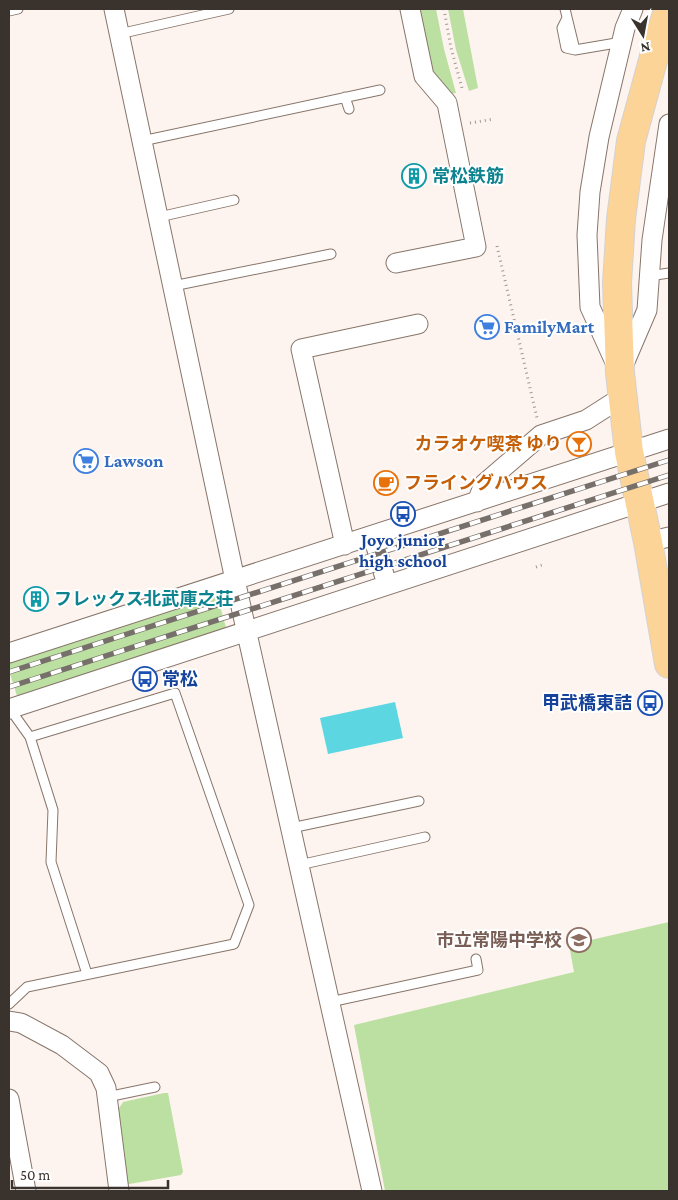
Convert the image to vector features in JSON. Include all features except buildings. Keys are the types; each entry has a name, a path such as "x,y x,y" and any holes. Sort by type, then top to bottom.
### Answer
{"highway":[{"path":"669,9 660,31 631,141 621,219 617,283 621,385 629,452 641,502 659,540 669,664"}],"street":[{"path":"114,9 235,580 372,1191"},
{"path":"396,263 476,247 447,103 417,67 410,9"},
{"path":"621,385 590,307 587,235 590,192 599,137 625,28 633,9"},
{"path":"477,502 484,484 541,436 586,420 621,385 646,310 652,240 669,124"},
{"path":"344,545 301,349 418,324"},
{"path":"9,653 669,439"},
{"path":"9,708 669,494"},
{"path":"373,536 387,585"},
{"path":"9,1021 21,1023 62,1046 99,1073 106,1088 119,1191"},
{"path":"9,1099 26,1191"}],"lane":[{"path":"9,11 18,9"},
{"path":"119,34 229,9"},
{"path":"566,13 575,50 622,42"},
{"path":"142,141 380,90"},
{"path":"345,97 349,109"},
{"path":"159,217 234,200"},
{"path":"173,286 331,254"},
{"path":"649,276 669,273"},
{"path":"9,1004 27,987 234,944 249,905 175,693 30,737"},
{"path":"9,708 30,737 53,810 50,862 87,974"},
{"path":"291,828 419,801"},
{"path":"299,865 425,838"},
{"path":"330,1002 478,970 476,959"},
{"path":"106,1097 155,1087"}],"path":[{"path":"536,567 542,565"}],"green space":[{"path":"419,9 436,9 456,93 449,94 432,73"},
{"path":"448,9 463,9 478,88 469,91 456,50"},
{"path":"216,591 228,635 19,702 9,671 9,658"},
{"path":"669,922 669,1191 385,1191 354,1025 574,972 569,945"},
{"path":"168,1093 183,1172 181,1175 124,1185 116,1113 123,1102"}],"water":[{"path":"395,702 403,738 328,754 320,718"}],"railway":[{"path":"9,672 669,460"},
{"path":"9,687 669,475"}],"place":[{"name":"常松鉄筋","path":"414,176"},
{"name":"FamilyMart","path":"487,327"},
{"name":"カラオケ喫茶 ゆり","path":"579,444"},
{"name":"Lawson","path":"86,461"},
{"name":"フライングハウス","path":"386,483"},
{"name":"Joyo junior high school","path":"403,514"},
{"name":"フレックス北武庫之荘","path":"36,599"},
{"name":"常松","path":"145,679"},
{"name":"甲武橋東詰","path":"650,703"},
{"name":"市立常陽中学校","path":"579,940"}]}
